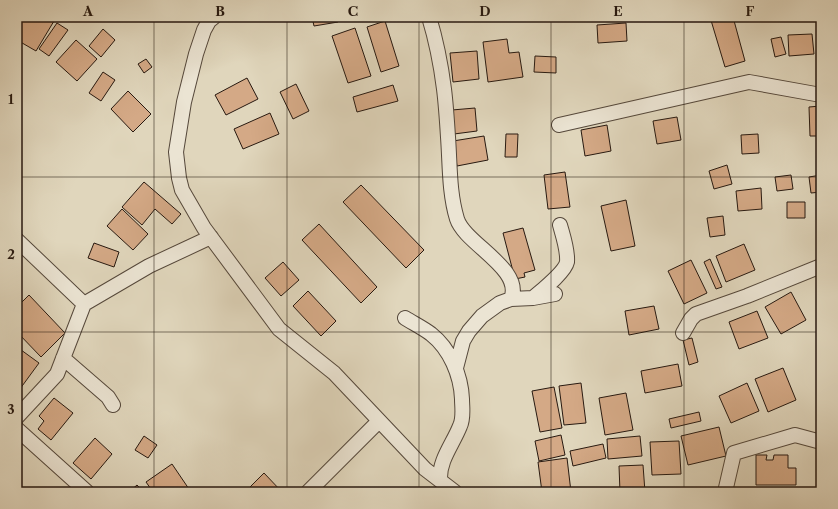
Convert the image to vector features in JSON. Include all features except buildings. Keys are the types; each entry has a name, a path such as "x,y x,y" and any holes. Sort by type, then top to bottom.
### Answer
{"street":[{"path":"429,17 444,89 456,216 465,232 508,276 511,281 511,299"},
{"path":"208,18 196,54 184,102 176,152 182,190 204,228 279,329 334,373 426,469 455,492"},
{"path":"559,125 749,82 821,95"},
{"path":"533,298 564,269 567,262 566,248 560,225"},
{"path":"17,417 57,374 84,304 149,266 211,237"},
{"path":"17,240 84,304"},
{"path":"684,333 690,319 696,314 747,296 821,266"},
{"path":"456,368 463,341 482,316 500,303 511,299 533,298 555,294"},
{"path":"405,318 431,334 443,347 456,368 461,391 461,424 441,465 440,480"},
{"path":"443,347 463,341"},
{"path":"63,358 108,396 113,405"},
{"path":"308,492 379,421"},
{"path":"17,429 87,492"},
{"path":"725,492 734,453 795,435 821,442"}]}
